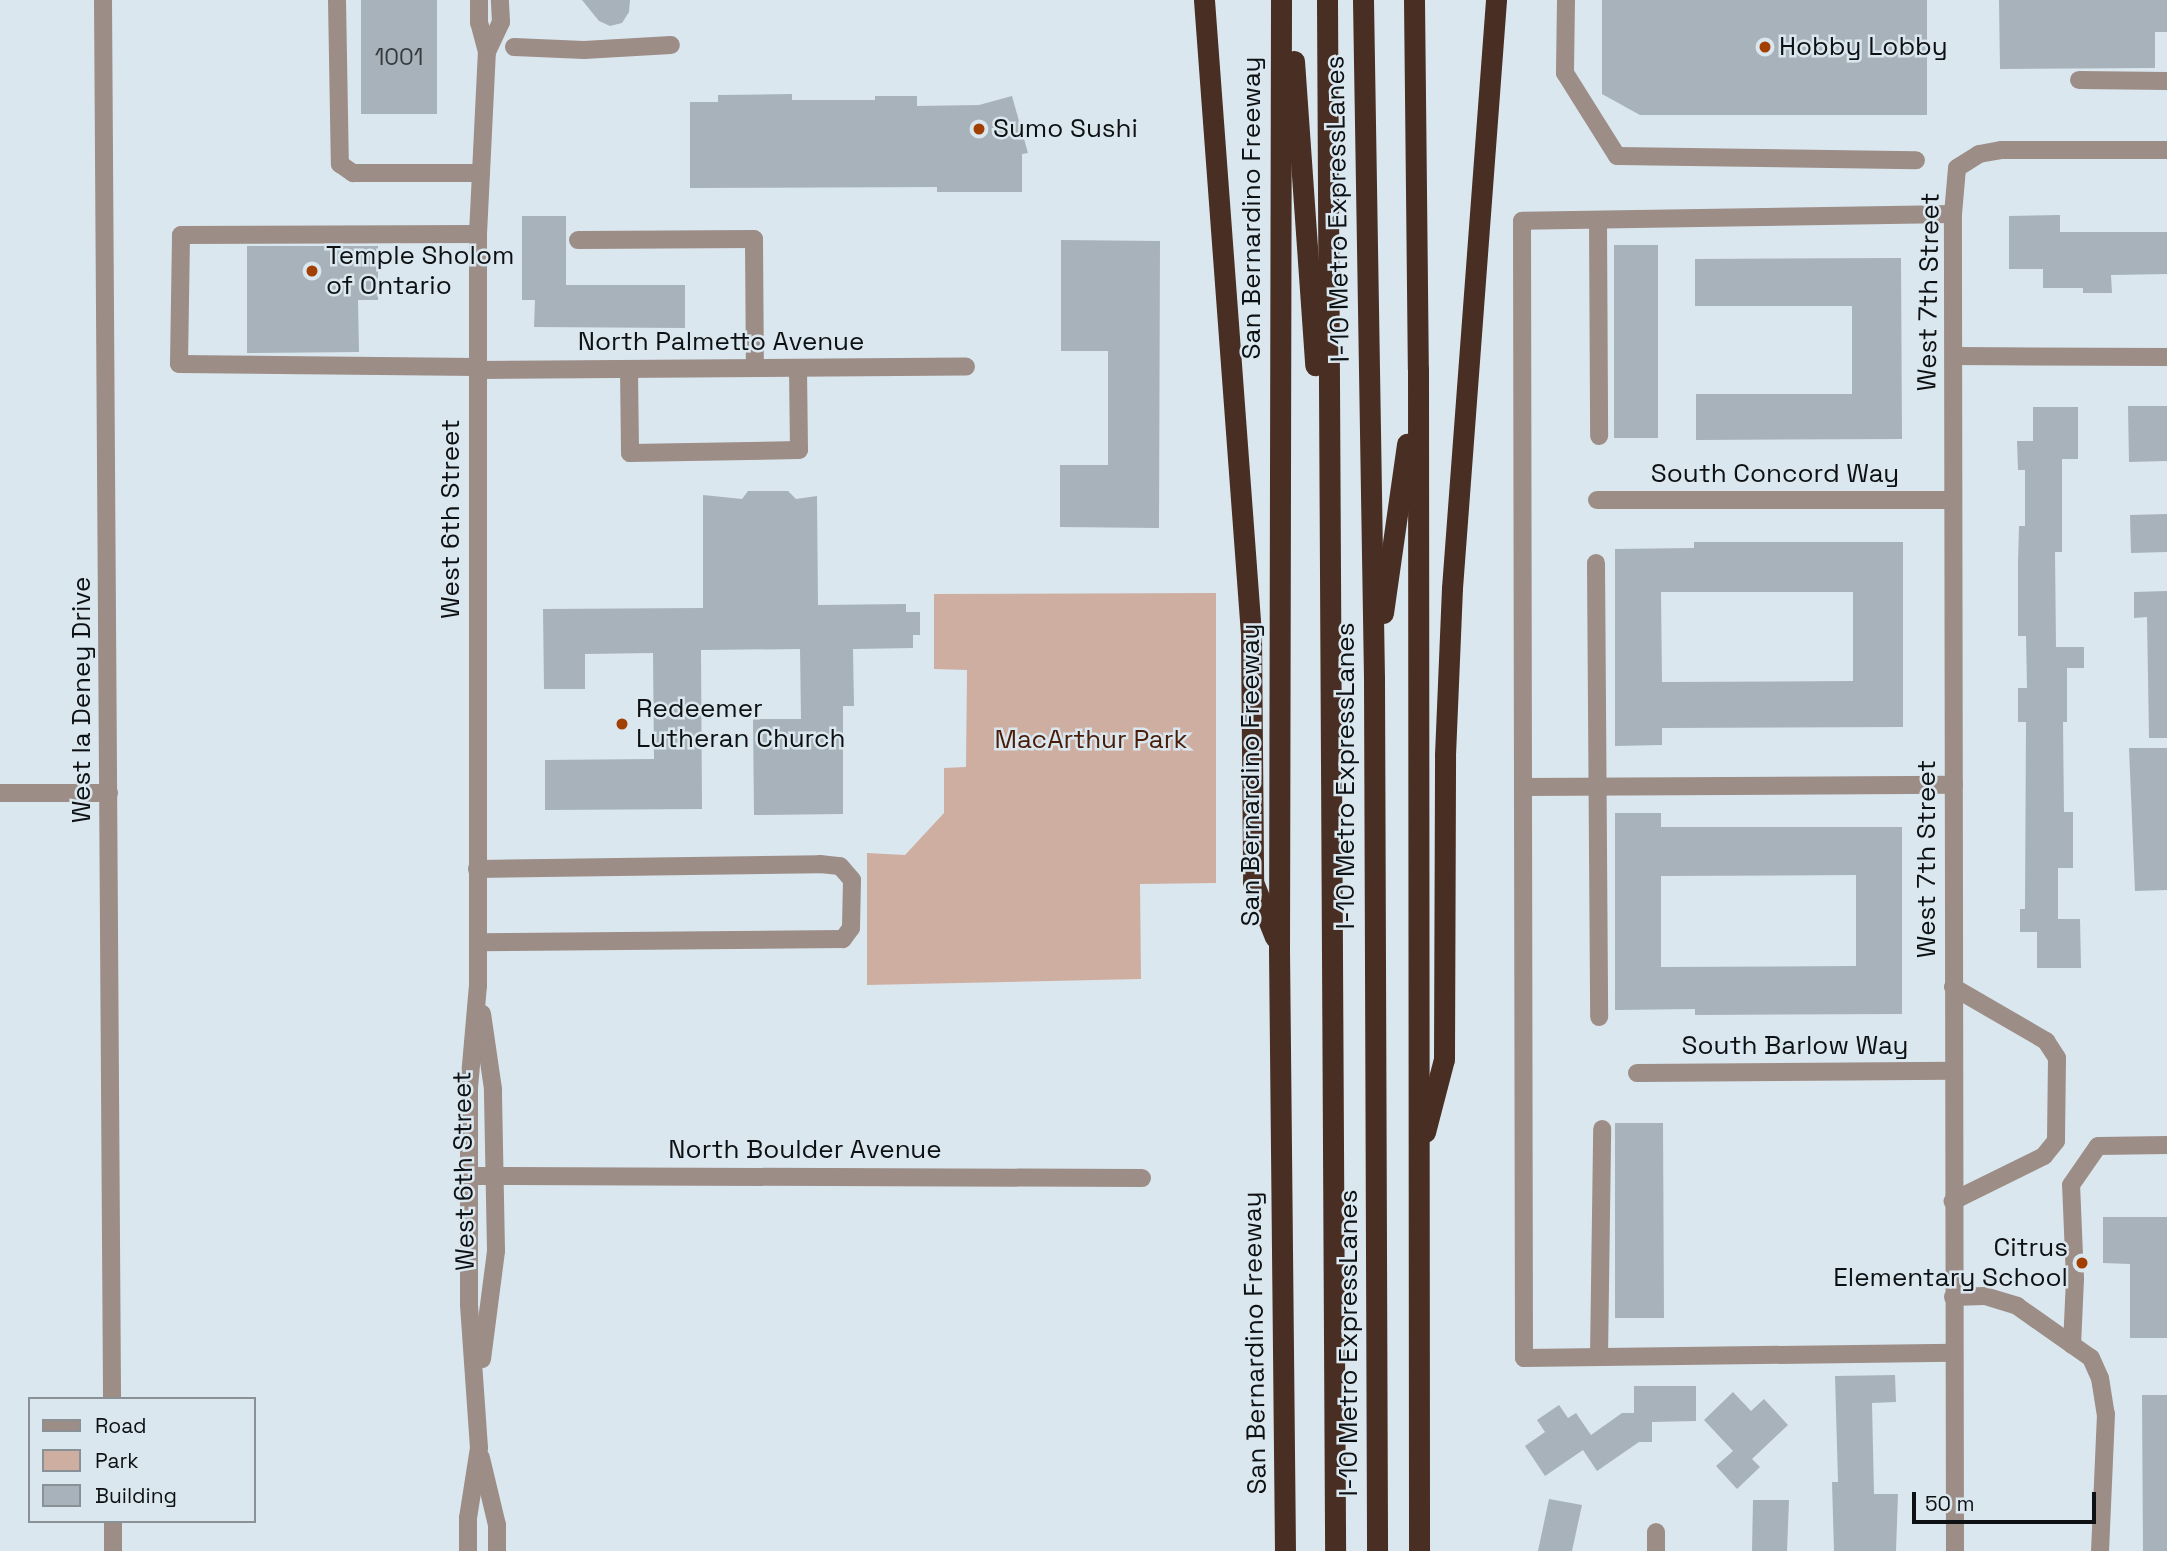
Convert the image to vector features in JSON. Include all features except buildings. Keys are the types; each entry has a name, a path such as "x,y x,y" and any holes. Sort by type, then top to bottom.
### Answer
{"highway":[{"path":"1204,0 1251,634 1253,882 1279,949"},
{"name":"San Bernardino Freeway","path":"1281,0 1279,949 1285,1551"},
{"path":"1289,0 1329,564"},
{"name":"I-10 Metro ExpressLanes","path":"1327,0 1335,1551"},
{"name":"I-10 Metro ExpressLanes","path":"1363,0 1374,678 1377,1551"},
{"path":"1414,0 1418,369 1419,1551"},
{"path":"1417,1161 1444,1059 1445,755 1452,588 1496,0"},
{"path":"1374,678 1418,369"}],"street":[{"name":"West la Deney Drive","path":"103,0 112,1397"},
{"path":"337,0 340,164 353,173 481,173"},
{"name":"West 6th Street","path":"479,0 479,23 487,52 478,234 478,986 469,1088 469,1304 479,1448 497,1525 497,1551"},
{"name":"West 6th Street","path":"487,52 501,22 500,0"},
{"path":"1566,0 1565,73 1617,156 1916,160"},
{"path":"514,47 584,50 671,45"},
{"path":"2079,80 2167,80"},
{"name":"West 7th Street","path":"1955,1551 1952,1071 1953,214 1957,168 1979,154 2000,150 2167,150"},
{"path":"1953,214 1522,220 1522,787 1524,1358 1954,1353"},
{"path":"1598,219 1600,436"},
{"name":"North Palmetto Avenue","path":"478,234 181,235 179,364 629,369 965,367"},
{"path":"578,240 754,239 755,368"},
{"path":"1954,356 2167,357"},
{"path":"629,369 631,453 799,450 798,368"},
{"name":"South Concord Way","path":"1597,500 1953,500"},
{"path":"1596,563 1599,1017"},
{"path":"1522,787 1954,785"},
{"path":"0,793 108,793"},
{"path":"477,869 820,864 840,866 852,880 851,928 843,939 544,939 478,942"},
{"name":"West 6th Street","path":"477,1397 496,1251 493,1089 478,986"},
{"path":"1953,987 2046,1041 2057,1058 2056,1141 2044,1156 1953,1201"},
{"name":"South Barlow Way","path":"1637,1073 1952,1071"},
{"path":"1600,1357 1602,1129"},
{"path":"2072,1345 2075,1279 2071,1185 2098,1146 2167,1145"},
{"name":"North Boulder Avenue","path":"469,1176 1142,1178"},
{"path":"1953,1297 1985,1296 2017,1306 2091,1358 2100,1378 2106,1414 2100,1551"},
{"name":"West 6th Street","path":"468,1551 468,1518 479,1448"},
{"path":"113,1523 113,1551"},
{"path":"1656,1532 1656,1551"}],"green space":[{"name":"MacArthur Park","path":"1216,593 1216,883 1140,884 1141,979 867,985 867,853 905,855 944,813 944,768 966,767 967,670 934,669 934,594"}],"place":[{"name":"Hobby Lobby","path":"1765,47"},
{"name":"Sumo Sushi","path":"979,129"},
{"name":"Temple Sholom of Ontario","path":"312,271"},
{"name":"Redeemer Lutheran Church","path":"622,724"},
{"name":"Citrus Elementary School","path":"2082,1263"}]}
